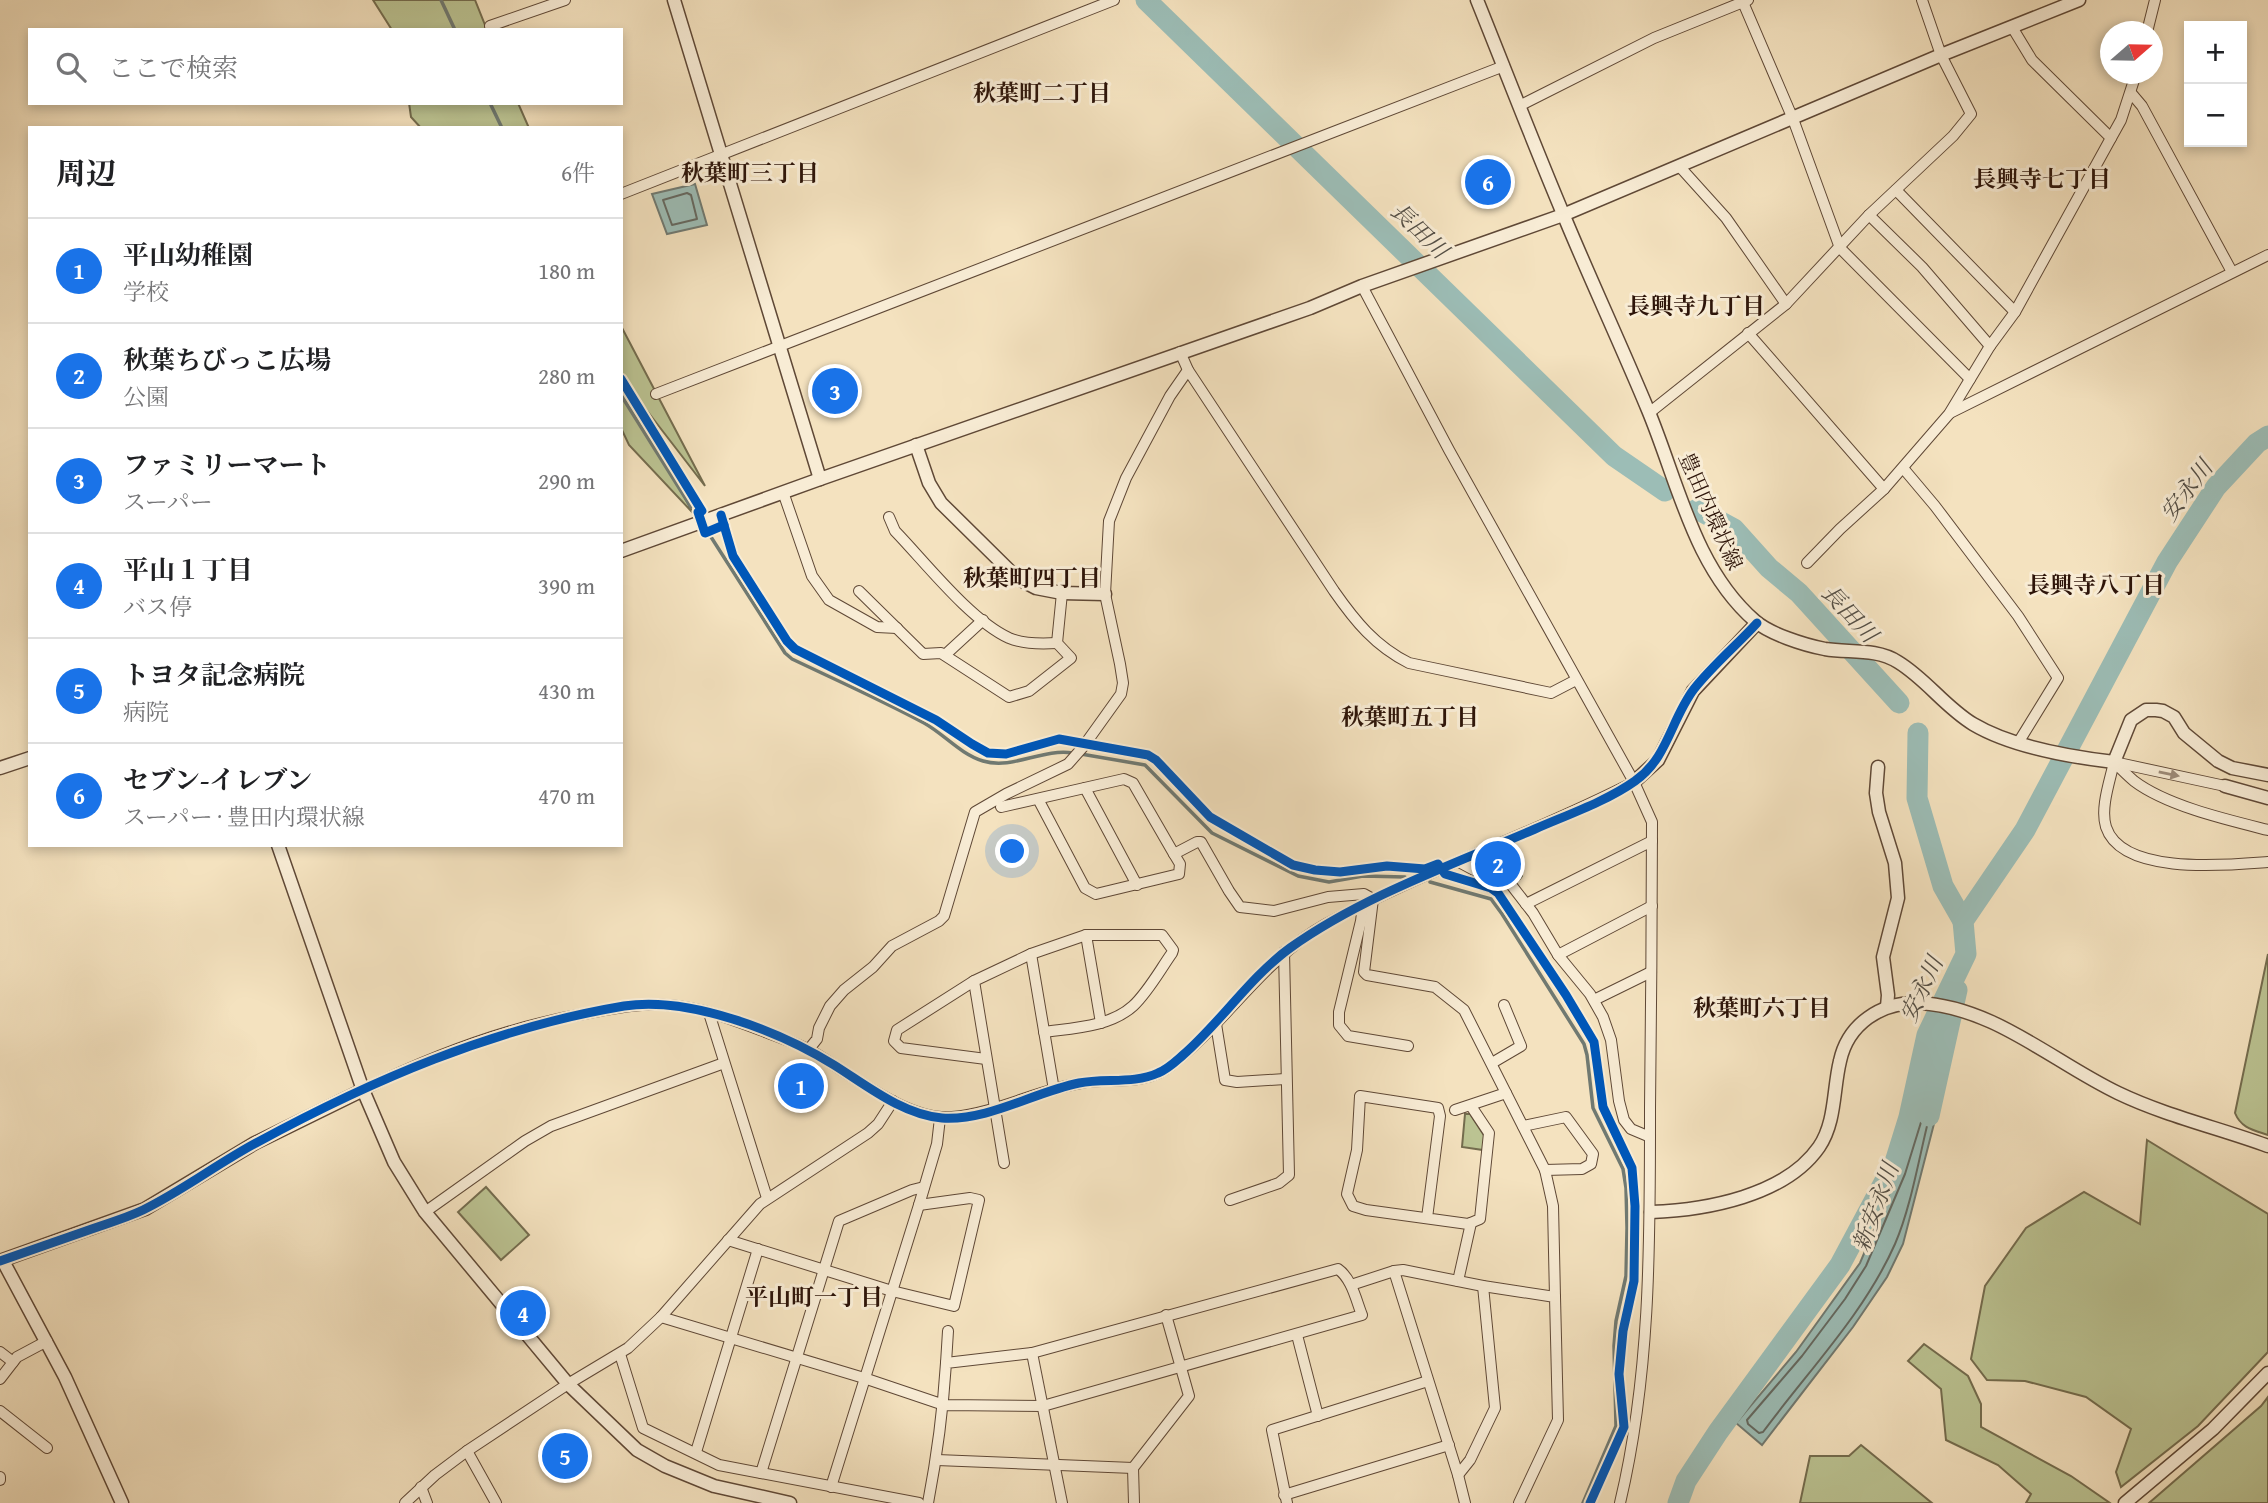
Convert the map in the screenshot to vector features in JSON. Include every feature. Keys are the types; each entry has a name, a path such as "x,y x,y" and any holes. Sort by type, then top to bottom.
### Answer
{"street":[{"path":"490,26 565,0"},
{"path":"674,0 820,479"},
{"path":"623,193 1114,0"},
{"name":"豊田内環状線","path":"1477,0 1563,215 1649,413 1690,521 1716,577 1757,623 1798,642 1825,649 1869,652 1895,660 1920,676 1937,696 1973,723 2018,743 2113,762 2135,782 2178,803 2219,818 2268,830"},
{"path":"1649,413 1786,304 1870,215 1953,136 1971,114 1941,55 1922,0"},
{"path":"623,550 1563,215 1941,55 2079,0"},
{"path":"2150,21 2155,0"},
{"path":"1519,106 1654,38 1744,1 1793,118 1840,248 1970,379"},
{"path":"2012,27 2032,60 2111,138"},
{"path":"656,394 1504,66"},
{"path":"1807,563 1884,489 1949,414 1990,346 2015,312 2111,138 2133,84"},
{"path":"2131,93 2142,106 2232,272"},
{"path":"1680,167 1726,218 1786,304"},
{"path":"1896,190 2015,312"},
{"path":"1870,215 1922,267 1990,346"},
{"path":"1949,414 2268,256"},
{"path":"1362,286 1449,450 1634,782 1652,822 1651,1212 1637,1415 1620,1503"},
{"path":"1748,333 1884,489"},
{"path":"1180,352 1188,370 1357,624 1376,640 1409,663 1551,693 1576,680"},
{"path":"809,1049 817,1039 819,1028 830,1006 844,990 873,967 892,946 939,922 944,916 975,812 1063,767 1083,747 1121,694 1123,684 1105,594 1109,521 1115,503 1170,396 1188,370"},
{"path":"915,445 929,483 941,503 1017,578 1036,588 1062,593 1105,594"},
{"path":"1903,468 2018,615 2058,678 2018,743"},
{"path":"783,492 813,576 830,600 877,627 897,628"},
{"path":"888,517 895,531 971,612 1009,638 1041,645 1057,643"},
{"path":"859,591 923,654 941,653 1009,696 1029,691 1071,658 1057,643 1062,593"},
{"path":"945,655 983,620"},
{"path":"122,1503 47,1341 1,1261 145,1209 255,1143 423,1062 557,1018 631,1005 664,1004 729,1017 809,1049 893,1101 940,1118 968,1116 994,1110 1082,1083 1143,1079 1155,1075 1167,1069 1216,1024 1284,952 1322,926 1373,900 1587,806 1634,782 1658,760 1693,691 1757,623"},
{"path":"2268,775 2232,768 2218,761 2184,733 2174,717 2163,711 2146,710 2131,720 2113,762 2105,824 2110,836 2120,848 2139,856 2203,866 2268,862"},
{"path":"0,768 28,759"},
{"path":"2113,762 2268,798"},
{"path":"1878,767 1876,793 1879,812 1895,863 1898,889 1895,917 1883,957 1888,1007"},
{"path":"1001,807 1124,779 1133,783 1180,864 1179,874 1096,894 1085,888 1038,799"},
{"path":"1085,788 1137,885"},
{"path":"1526,904 1652,841"},
{"path":"1174,854 1201,842 1240,907 1273,911 1328,897 1364,894 1373,900"},
{"path":"279,847 363,1090 394,1161 425,1212 568,1384 637,1450 666,1466 714,1486 790,1503"},
{"path":"1459,862 1474,870 1501,876 1509,881 1558,956 1594,1000 1611,1040 1624,1120 1631,1129 1650,1137"},
{"path":"1373,900 1364,972 1367,975 1436,987 1463,1009 1545,1170 1553,1206 1558,1419 1519,1503"},
{"path":"1363,905 1339,1012 1339,1025 1348,1036 1408,1046"},
{"path":"1558,956 1652,905"},
{"path":"1086,935 1101,1023"},
{"path":"986,1059 901,1048 894,1041 897,1030 974,981 1031,954 1086,935 1163,935 1173,950 1172,953 1134,1005 1122,1014 1101,1023 1044,1032"},
{"path":"1230,1200 1279,1183 1289,1175 1284,952"},
{"path":"1031,954 1054,1090"},
{"path":"1594,1000 1651,972"},
{"path":"974,981 1004,1163"},
{"path":"1651,1212 1721,1205 1784,1178 1808,1160 1821,1144 1825,1134 1832,1112 1840,1059 1854,1030 1869,1016 1888,1007 1907,1003 1928,1004 1964,1012 2011,1031 2120,1094 2268,1146"},
{"path":"1492,1063 1521,1046 1504,1005"},
{"path":"709,1013 767,1198"},
{"path":"1216,1024 1225,1080 1237,1083 1285,1079"},
{"path":"425,1212 525,1141 551,1126 724,1063"},
{"path":"1455,1110 1506,1093"},
{"path":"1427,1218 1440,1116 1438,1108 1360,1096 1357,1150 1348,1194 1353,1206 1366,1210 1427,1218 1471,1223 1480,1219 1489,1133 1471,1106"},
{"path":"405,1503 467,1451 568,1384 620,1354 661,1317 767,1198 868,1133 878,1124 893,1101"},
{"path":"1523,1125 1566,1117 1593,1154 1591,1164 1583,1169 1545,1170"},
{"path":"831,1487 919,1205 937,1144 940,1118"},
{"path":"761,1473 839,1221 924,1187"},
{"path":"728,1240 892,1291 954,1306 979,1200 971,1198 919,1205"},
{"path":"1458,1281 1471,1223"},
{"path":"696,1452 758,1249"},
{"path":"661,1317 944,1405 1043,1406 1362,1315 1351,1285 1344,1273 1338,1269 1032,1353 946,1363"},
{"path":"1351,1285 1403,1270 1555,1297"},
{"path":"1394,1271 1465,1503"},
{"path":"1458,1475 1470,1460 1495,1408 1483,1286"},
{"path":"1134,1503 1133,1468 1189,1396 1166,1315"},
{"path":"928,1503 944,1405 948,1331"},
{"path":"1297,1335 1318,1416"},
{"path":"0,1379 13,1362 47,1341"},
{"path":"0,1352 13,1362"},
{"path":"1032,1353 1062,1503"},
{"path":"620,1354 643,1428 719,1465 919,1503"},
{"path":"2125,1503 2213,1429 2268,1373"},
{"path":"1428,1381 1272,1430 1286,1499 1449,1445"},
{"path":"0,1411 47,1448"},
{"path":"467,1451 496,1503"},
{"path":"937,1460 1133,1468"},
{"path":"421,1487 427,1503"}],"green space":[{"path":"373,0 475,0 486,28 391,28"},
{"path":"409,105 519,105 528,126 419,126 411,117"},
{"path":"623,330 705,486 623,380"},
{"path":"623,384 693,513 629,445 623,432"},
{"path":"1506,849 1522,876 1515,881 1506,873 1484,867 1481,860"},
{"path":"2268,954 2268,1135 2244,1125 2235,1113"},
{"path":"1465,1114 1470,1114 1485,1137 1483,1150 1462,1147"},
{"path":"2147,1140 2268,1214 2268,1352 2198,1426 2121,1487 2116,1472 2131,1429 2086,1397 2025,1381 1987,1380 1971,1359 1985,1286 2026,1228 2084,1192 2140,1224"},
{"path":"486,1187 529,1235 501,1260 458,1212"},
{"path":"1924,1344 1968,1376 1981,1404 1981,1427 2071,1476 2110,1503 2026,1503 2031,1494 1998,1465 1946,1440 1941,1389 1908,1361"},
{"path":"2268,1397 2268,1503 2149,1503 2261,1406"},
{"path":"1861,1445 1932,1503 1800,1503 1810,1456 1849,1456"}],"water":[{"path":"695,184 707,225 667,234 652,194"},
{"path":"1944,1085 1903,1244 1887,1277 1853,1327 1762,1445 1736,1423 1796,1352 1860,1263 1899,1171 1918,1103"}],"waterway":[{"path":"441,0 454,28"},
{"name":"長田川","path":"1146,0 1614,456 1665,491"},
{"path":"491,105 501,126"},
{"path":"623,398 691,507"},
{"name":"安永川","path":"1678,1503 1686,1481 1718,1432 1840,1265 1895,1162 1909,1117 1927,1035 1966,954 1963,921 2025,830 2167,562 2216,487 2257,443 2268,436"},
{"name":"長田川","path":"1697,509 1734,529 1769,568 1799,593 1899,703"},
{"path":"711,537 785,653 792,659 924,723 967,754 983,761 1005,763 1050,753 1073,753"},
{"name":"長田川","path":"1918,733 1917,798 1943,886 1963,921"},
{"path":"1081,754 1145,765 1212,833 1298,876 1329,882 1363,876 1405,877"},
{"path":"1430,882 1491,899 1502,914 1584,1044 1593,1108 1623,1169 1626,1188 1626,1276 1616,1321 1614,1346 1616,1426 1583,1503"},
{"name":"新安永川","path":"1929,1116 1957,990"}],"cycle path":[{"path":"623,382 702,511 698,512 705,533 724,525"},
{"path":"721,515 733,556 787,641 795,649 936,720 988,753 1006,754 1059,739 1148,755 1156,760 1210,817 1293,865 1340,872 1387,866 1425,869 1438,864 1445,874 1491,888 1498,893 1594,1042 1603,1107 1632,1168 1635,1206 1634,1281 1623,1331 1619,1374 1624,1427 1590,1503"},
{"path":"0,1261 143,1210 300,1120 434,1059 528,1028 624,1006 676,1006 705,1011 761,1029 812,1052 872,1090 927,1116 960,1118 977,1115 1079,1083 1149,1076 1177,1060 1275,960 1318,929 1378,897 1587,807 1635,781 1655,761 1694,689 1757,623"}],"place":[{"name":"セブン-イレブン","path":"1488,182"},
{"name":"ファミリーマート","path":"835,391"},
{"name":"秋葉ちびっこ広場","path":"1498,864"},
{"name":"平山幼稚園","path":"801,1086"},
{"name":"平山１丁目","path":"523,1313"},
{"name":"トヨタ記念病院","path":"565,1456"}],"district":[{"name":"秋葉町二丁目","path":"1042,92"},
{"name":"秋葉町三丁目","path":"750,172"},
{"name":"長興寺七丁目","path":"2042,178"},
{"name":"長興寺九丁目","path":"1696,305"},
{"name":"秋葉町四丁目","path":"1032,577"},
{"name":"長興寺八丁目","path":"2096,584"},
{"name":"秋葉町五丁目","path":"1410,716"},
{"name":"秋葉町六丁目","path":"1762,1007"},
{"name":"平山町一丁目","path":"814,1296"}]}
